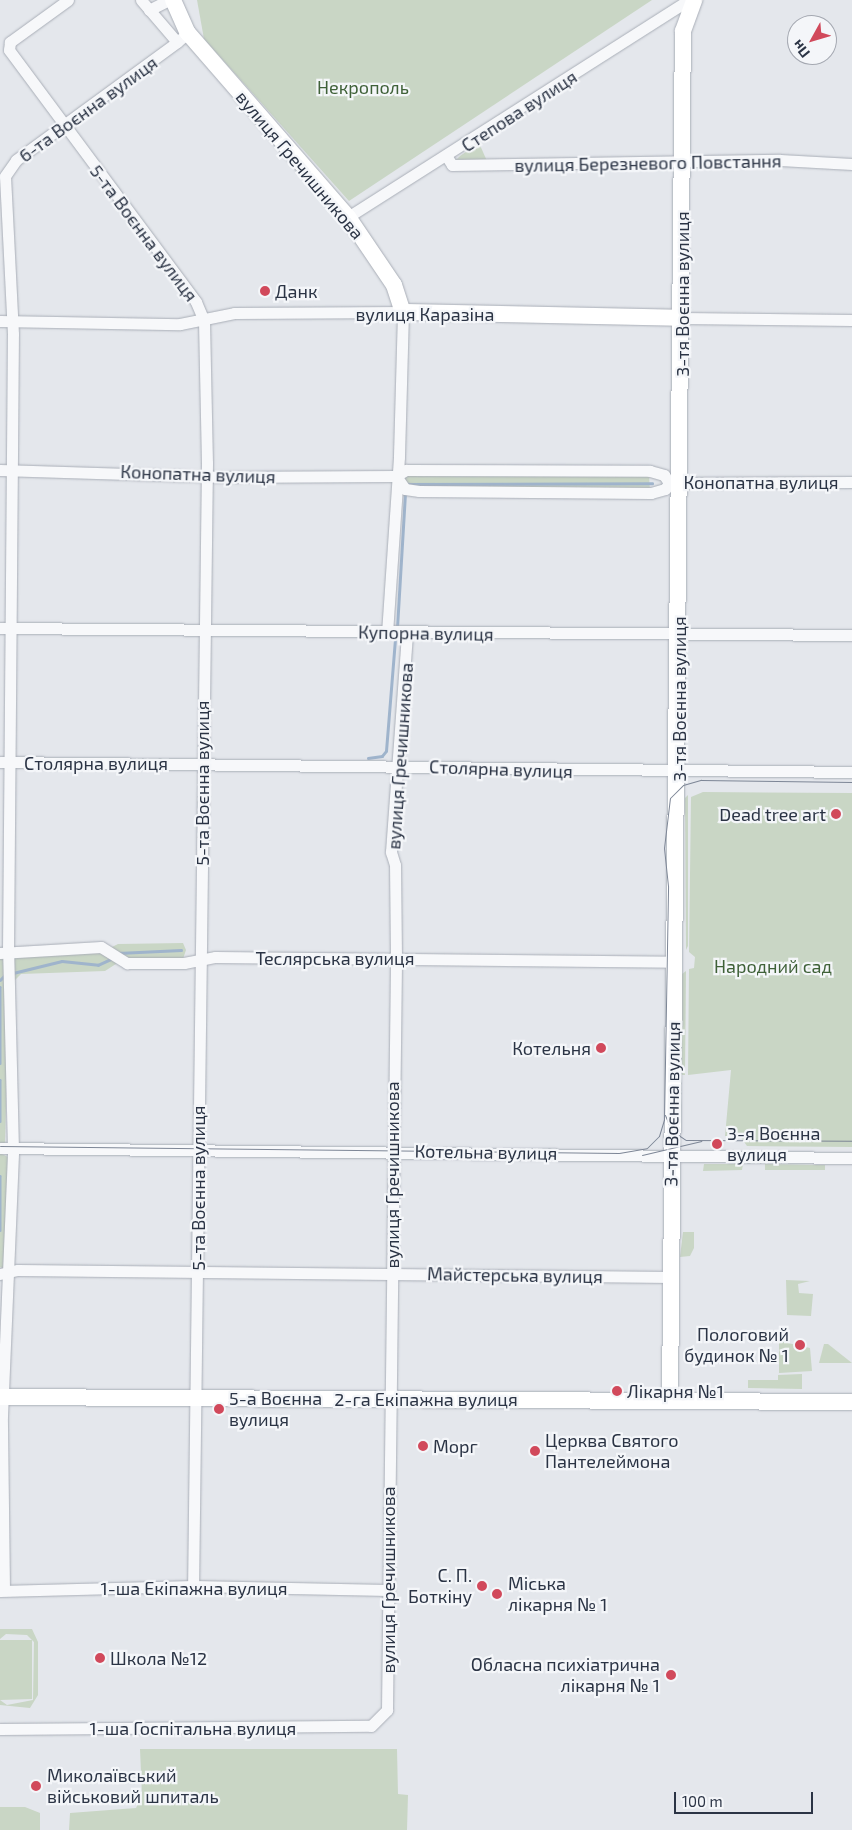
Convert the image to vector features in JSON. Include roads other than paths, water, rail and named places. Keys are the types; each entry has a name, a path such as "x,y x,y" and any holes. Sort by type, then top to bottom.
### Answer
{"main road":[{"name":"вулиця Гречишникова","path":"173,0 183,38 348,217 394,285 403,312"},
{"name":"3-тя Воєнна вулиця","path":"670,1400 671,1155 680,637 675,482 682,318 684,20 694,0"},
{"name":"вулиця Каразіна","path":"403,312 682,318"},
{"name":"2-га Екіпажна вулиця","path":"2,1397 852,1402"}],"street":[{"name":"5-та Воєнна вулиця","path":"68,0 9,45 11,54 196,302 204,321 207,475 202,628 204,763 193,1586"},
{"name":"вулиця Гречишникова","path":"141,0 148,10 183,38"},
{"path":"148,10 169,0"},
{"name":"Степова вулиця","path":"348,217 447,157 688,0"},
{"name":"6-та Воєнна вулиця","path":"2,1590 2,1397 5,1273 12,1148 4,953 5,176 16,160 183,38"},
{"name":"вулиця Березневого Повстання","path":"447,157 452,164 683,161 852,164"},
{"name":"вулиця Гречишникова","path":"387,632 403,312"},
{"name":"вулиця Каразіна","path":"6,320 204,321 234,313 403,312"},
{"name":"вулиця Каразіна","path":"682,318 852,320"},
{"name":"Конопатна вулиця","path":"6,468 207,475 396,476 406,470 650,471 664,475 675,482 852,482"},
{"name":"Конопатна вулиця","path":"396,476 404,489 418,491 651,493 665,489 675,482"},
{"name":"Купорна вулиця","path":"4,629 202,628 680,637 852,634"},
{"name":"вулиця Гречишникова","path":"383,1719 387,1710 388,1399 392,1274 396,958 395,865 391,852 400,766 407,632"},
{"name":"Столярна вулиця","path":"4,762 400,766 678,773 852,772"},
{"name":"Теслярська вулиця","path":"4,953 101,947 126,964 200,960 396,958 675,962"},
{"name":"Котельна вулиця","path":"0,1148 393,1150 852,1158"},
{"name":"Майстерська вулиця","path":"5,1273 671,1277"},
{"name":"1-ша Екіпажна вулиця","path":"2,1590 193,1586 388,1590"},
{"name":"1-ша Госпітальна вулиця","path":"0,1729 370,1726 383,1719"}],"waterway":[{"path":"406,484 652,483"},
{"path":"397,628 405,494"},
{"path":"368,758 382,756 386,751 395,640"},
{"path":"118,953 181,950"},
{"path":"13,973 62,961 98,965 111,959"},
{"path":"0,980 4,976"},
{"path":"0,987 0,1063"},
{"path":"0,1080 0,1121"},
{"path":"0,1176 0,1230"}],"tram line":[{"path":"0,1146 619,1153 647,1148 659,1136 664,1120 668,886 664,848 670,798 683,785 701,780 852,782"},
{"path":"665,1115 671,1130 686,1140 852,1141"},
{"path":"642,1155 701,1141"}],"place":[{"name":"Данк","path":"265,291"},
{"name":"Dead tree art","path":"836,814"},
{"name":"Котельня","path":"601,1048"},
{"name":"3-я Воєнна вулиця","path":"717,1144"},
{"name":"Пологовий будинок № 1","path":"800,1345"},
{"name":"Лікарня №1","path":"617,1391"},
{"name":"5-а Воєнна вулиця","path":"219,1409"},
{"name":"Морг","path":"423,1446"},
{"name":"Церква Святого Пантелеймона","path":"535,1451"},
{"name":"С. П. Боткіну","path":"482,1586"},
{"name":"Міська лікарня № 1","path":"497,1594"},
{"name":"Школа №12","path":"100,1658"},
{"name":"Обласна психіатрична лікарня № 1","path":"671,1675"},
{"name":"Миколаївський військовий шпиталь","path":"36,1786"}],"park label":[{"name":"Некрополь","path":"363,87"},
{"name":"Народний сад","path":"773,966"}]}
